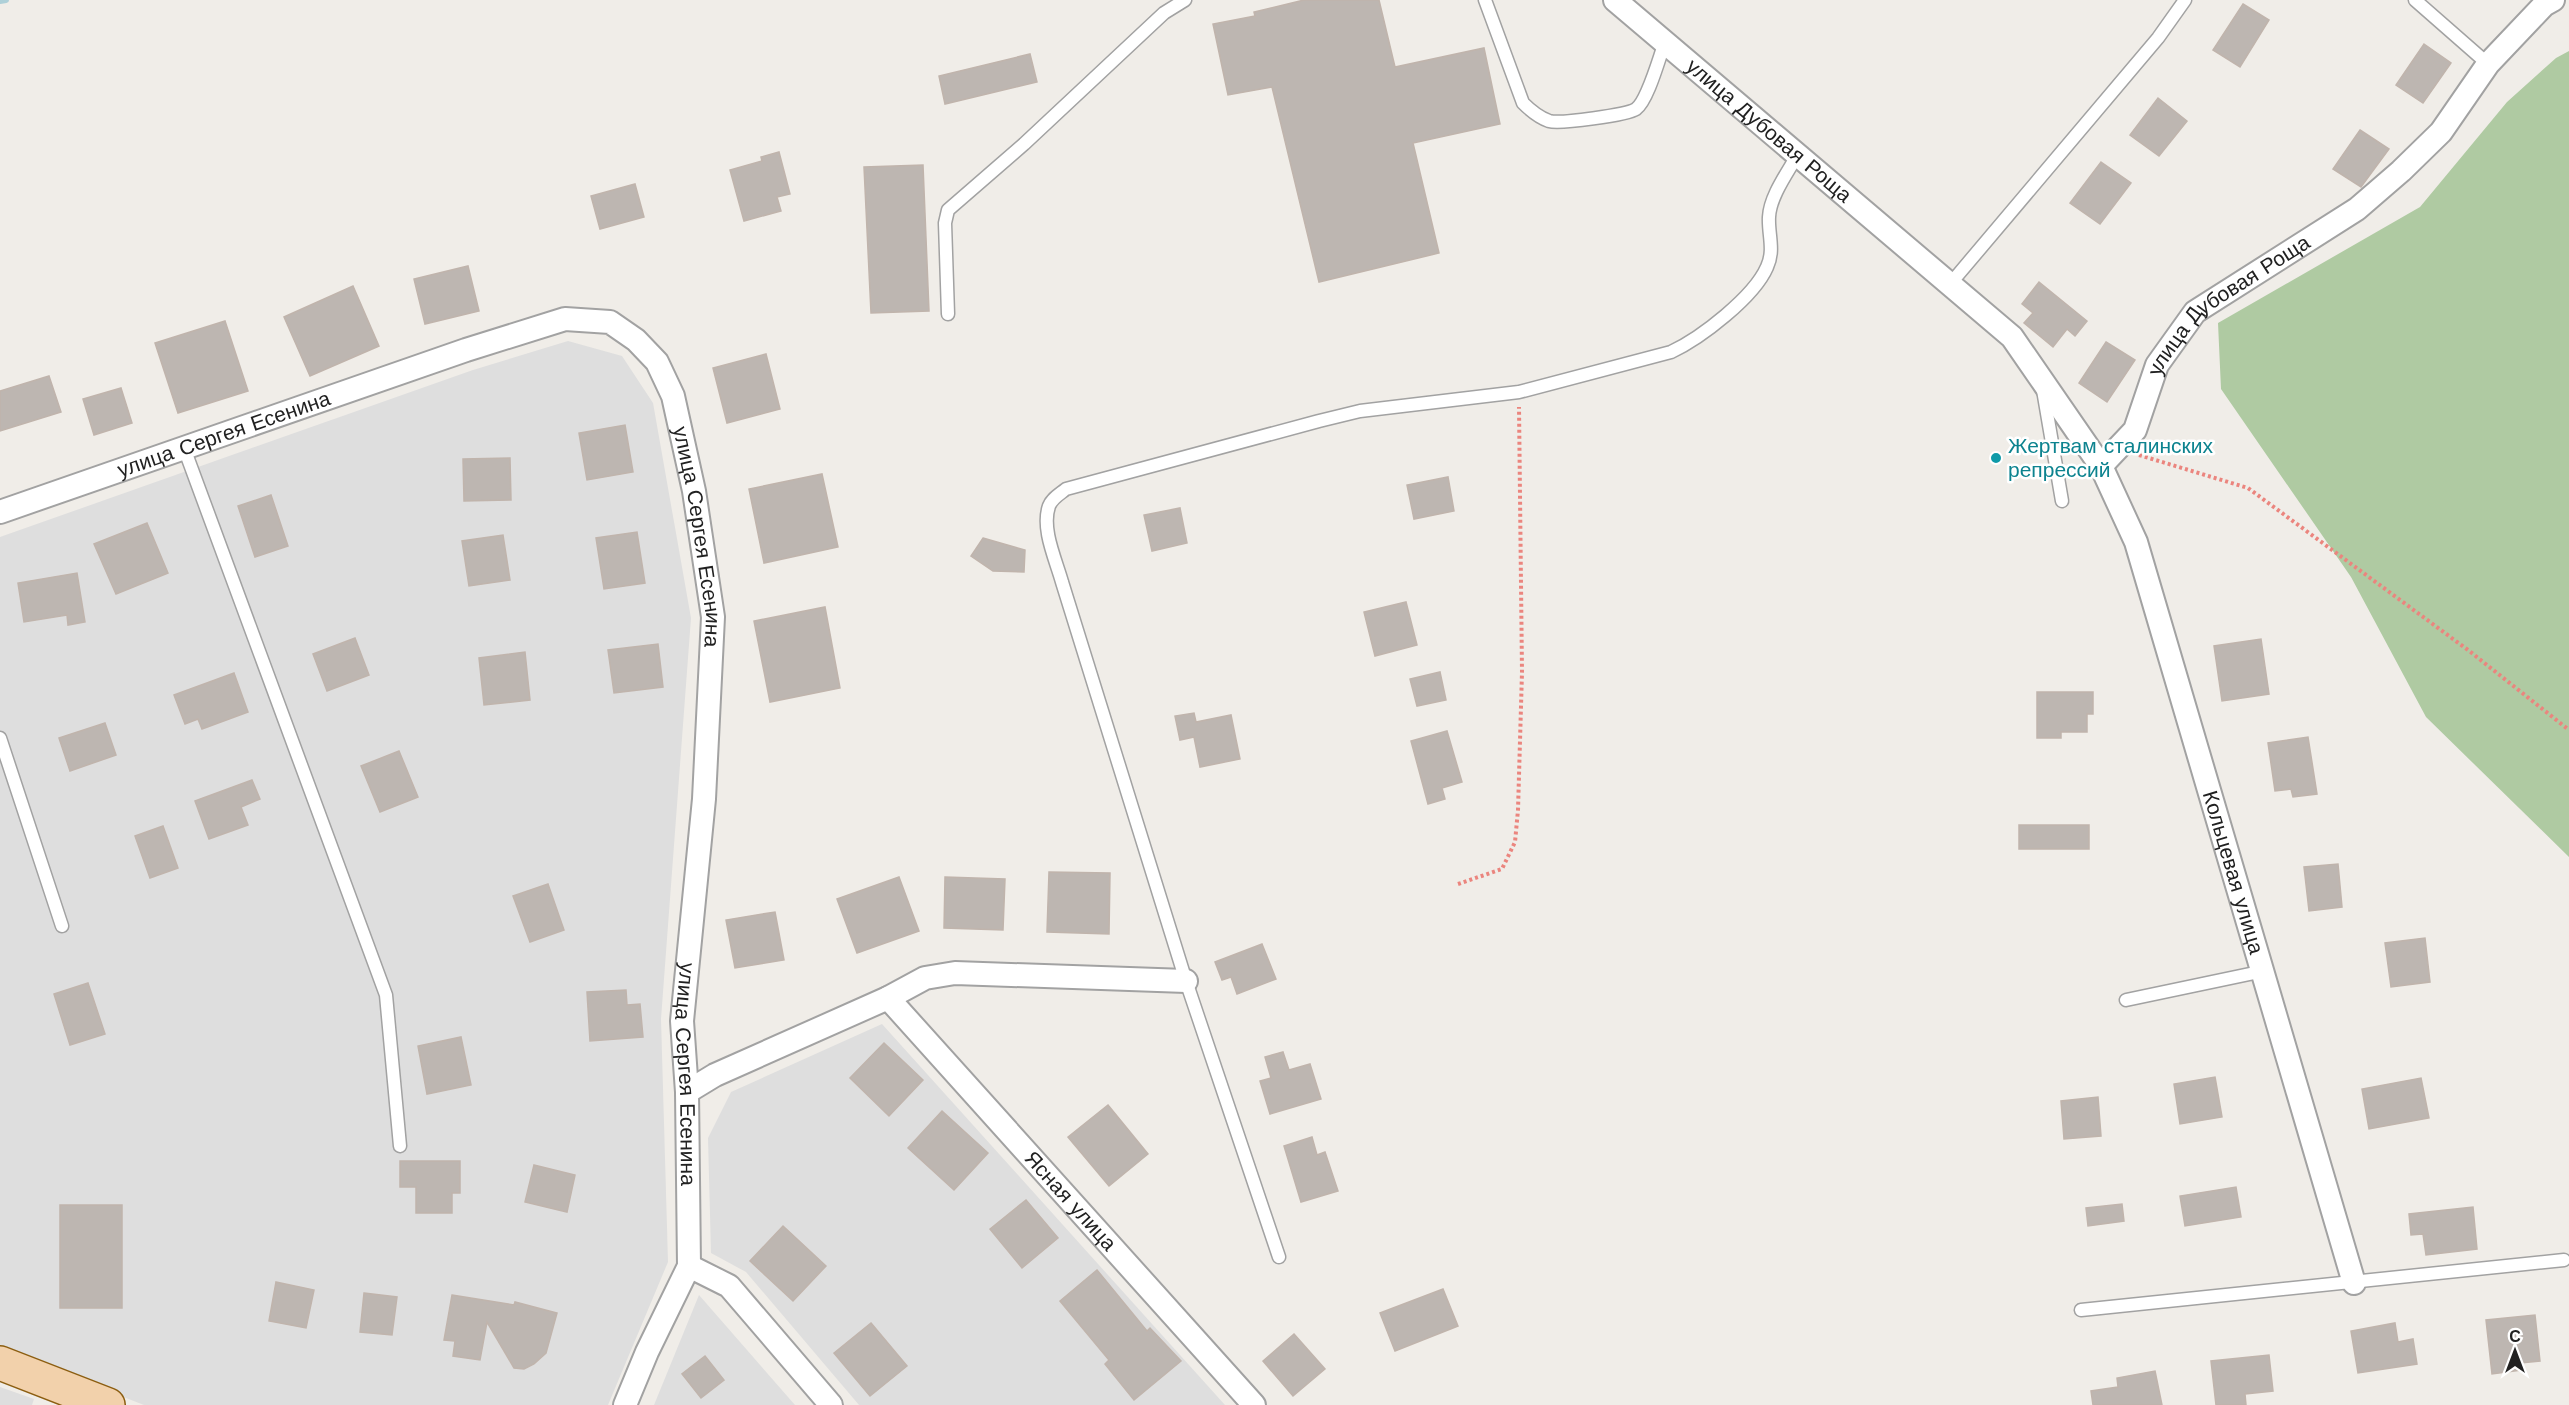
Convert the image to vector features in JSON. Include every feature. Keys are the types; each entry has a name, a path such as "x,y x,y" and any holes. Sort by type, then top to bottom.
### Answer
{"main road":[{"path":"0,1363 57,1396 108,1405"}],"street":[{"name":"улица Дубовая Роща","path":"1615,0 2012,337 2101,466 2135,430 2157,365 2195,312 2357,209 2401,171 2441,132 2488,64 2544,5 2553,0"},
{"name":"улица Сергея Есенина","path":"0,512 466,350 565,319 610,322 636,340 657,362 673,396 694,491 713,617 704,799 682,1021 687,1092 689,1266 647,1352 625,1405"},
{"name":"Кольцевая улица","path":"2101,466 2136,542 2354,1282"},
{"path":"687,1092 715,1075 888,998 925,978 955,973 1186,981"},
{"name":"Ясная улица","path":"888,998 1254,1405"},
{"path":"689,1266 729,1286 831,1405"}],"lane":[{"path":"948,314 945,223 948,210 1024,144 1164,13 1185,0"},
{"path":"1485,0 1523,103 1536,115 1552,122 1620,115 1635,109 1643,101 1665,42"},
{"path":"1951,283 2158,38 2185,0"},
{"path":"2415,0 2488,64"},
{"path":"1279,1257 1186,981 1059,572 1048,534 1049,506 1054,498 1066,489 1319,421 1360,411 1519,392 1671,352 1692,342 1754,289 1768,266 1772,242 1769,216 1773,202 1798,153"},
{"path":"2041,378 2062,501"},
{"path":"184,448 386,995 400,1146"},
{"path":"0,738 62,926"},
{"path":"2126,1000 2264,971"},
{"path":"2081,1310 2564,1260"}],"path":[{"path":"1458,884 1502,869 1515,842 1522,672 1519,392"},
{"path":"2118,449 2248,488 2468,650 2569,730"}],"shaded area":[{"path":"568,341 622,356 653,403 691,618 661,1019 668,1262 608,1405 144,1405 0,1349 0,537 473,370"},
{"path":"882,1024 1225,1405 859,1405 746,1272 711,1253 708,1138 731,1092"},
{"path":"699,1295 795,1405 654,1405"},
{"path":"0,1387 34,1399 32,1405 0,1405"}],"green space":[{"path":"2569,51 2569,857 2426,717 2351,577 2221,389 2218,323 2420,207 2507,102 2556,58"}],"building":[{"path":"1304,0 1379,0 1395,67 1484,48 1500,124 1413,143 1439,253 1319,282 1272,87 1228,95 1213,24 1255,16 1254,12"},
{"path":"2243,4 2269,20 2240,67 2213,50"},
{"path":"2424,44 2451,63 2423,103 2396,85"},
{"path":"1030,54 1037,82 945,104 939,76"},
{"path":"2158,98 2187,121 2159,156 2130,135"},
{"path":"2360,130 2389,149 2361,187 2333,169"},
{"path":"779,152 790,194 777,197 781,211 744,221 730,170 762,161 761,157"},
{"path":"2101,162 2131,183 2100,224 2070,203"},
{"path":"923,165 929,311 871,313 864,167"},
{"path":"635,184 644,217 600,229 591,196"},
{"path":"468,266 479,311 425,324 414,279"},
{"path":"2039,282 2087,321 2075,336 2067,329 2053,347 2024,323 2033,313 2022,304"},
{"path":"353,286 379,346 310,376 284,317"},
{"path":"225,321 248,391 178,413 155,343"},
{"path":"2106,342 2135,360 2107,402 2079,383"},
{"path":"766,354 780,409 727,423 713,368"},
{"path":"49,376 61,412 0,431 0,391"},
{"path":"121,388 132,423 94,435 83,399"},
{"path":"625,425 633,472 587,480 579,433"},
{"path":"510,458 511,500 464,501 463,459"},
{"path":"822,474 838,547 764,563 749,489"},
{"path":"1448,477 1454,511 1414,519 1407,485"},
{"path":"271,495 288,546 255,557 238,506"},
{"path":"1180,508 1187,543 1152,551 1144,515"},
{"path":"147,523 168,573 116,594 94,544"},
{"path":"637,532 645,583 604,589 596,538"},
{"path":"503,535 510,580 469,586 462,541"},
{"path":"983,538 1025,550 1024,572 993,571 971,556"},
{"path":"77,573 85,622 68,625 67,615 24,622 18,583"},
{"path":"1406,602 1417,645 1375,656 1364,612"},
{"path":"825,607 840,688 770,702 754,621"},
{"path":"355,638 369,675 327,691 313,654"},
{"path":"2261,639 2269,694 2222,701 2214,646"},
{"path":"658,644 663,687 614,693 608,650"},
{"path":"525,652 530,700 484,705 479,658"},
{"path":"1440,672 1446,700 1417,706 1410,679"},
{"path":"234,673 248,712 202,729 198,719 185,724 174,695"},
{"path":"2037,692 2093,692 2093,714 2087,714 2087,732 2061,732 2061,738 2037,738"},
{"path":"1194,713 1196,722 1231,715 1240,759 1200,767 1194,737 1180,740 1175,716"},
{"path":"105,723 116,755 70,771 59,738"},
{"path":"1447,731 1462,782 1442,788 1445,799 1428,804 1411,741"},
{"path":"2308,737 2317,794 2293,797 2291,789 2275,791 2268,743"},
{"path":"399,751 418,797 380,812 361,766"},
{"path":"252,780 260,799 241,807 248,825 209,839 195,801"},
{"path":"2019,825 2089,825 2089,849 2019,849"},
{"path":"163,826 178,868 150,878 135,836"},
{"path":"2338,864 2342,907 2309,911 2304,867"},
{"path":"1049,872 1110,873 1109,934 1047,932"},
{"path":"899,877 919,931 857,953 837,899"},
{"path":"945,877 1005,879 1003,930 944,928"},
{"path":"548,884 564,930 530,942 513,896"},
{"path":"775,912 784,960 735,968 726,920"},
{"path":"2425,938 2430,982 2391,987 2385,943"},
{"path":"1262,944 1276,979 1237,994 1231,977 1222,980 1215,962"},
{"path":"88,983 105,1034 70,1045 54,994"},
{"path":"626,990 627,1005 640,1004 643,1037 590,1041 587,992"},
{"path":"461,1037 471,1085 427,1094 418,1046"},
{"path":"884,1043 923,1080 889,1116 850,1078"},
{"path":"1283,1052 1289,1070 1310,1064 1321,1099 1270,1114 1260,1081 1271,1078 1265,1057"},
{"path":"2215,1077 2222,1117 2180,1124 2174,1084"},
{"path":"2421,1078 2429,1118 2369,1129 2362,1089"},
{"path":"2098,1097 2101,1136 2064,1139 2061,1101"},
{"path":"1108,1105 1148,1154 1109,1186 1068,1137"},
{"path":"942,1111 988,1153 954,1190 908,1148"},
{"path":"1312,1137 1317,1155 1325,1152 1338,1191 1301,1202 1284,1146"},
{"path":"400,1161 460,1161 460,1193 452,1193 452,1213 416,1213 416,1187 400,1187"},
{"path":"534,1165 575,1175 567,1212 525,1202"},
{"path":"2236,1187 2241,1217 2185,1226 2180,1196"},
{"path":"1026,1200 1058,1238 1022,1268 990,1229"},
{"path":"2122,1204 2124,1221 2088,1226 2086,1208"},
{"path":"60,1205 122,1205 122,1308 60,1308"},
{"path":"2473,1207 2477,1249 2426,1255 2423,1234 2411,1235 2409,1214"},
{"path":"783,1226 826,1266 793,1301 750,1261"},
{"path":"1097,1270 1147,1331 1150,1328 1181,1361 1134,1400 1105,1364 1109,1360 1060,1301"},
{"path":"276,1282 314,1290 306,1328 269,1321"},
{"path":"1443,1289 1458,1326 1395,1351 1380,1313"},
{"path":"364,1293 397,1297 392,1335 360,1332"},
{"path":"452,1295 514,1305 515,1302 557,1313 546,1353 534,1364 524,1369 514,1368 487,1322 480,1360 453,1356 455,1341 444,1340"},
{"path":"2535,1315 2540,1361 2520,1363 2521,1370 2492,1374 2486,1320"},
{"path":"871,1323 907,1366 870,1396 834,1353"},
{"path":"2395,1323 2398,1342 2413,1339 2417,1364 2358,1373 2351,1331"},
{"path":"1294,1334 1325,1369 1293,1396 1263,1361"},
{"path":"2269,1355 2273,1391 2245,1394 2246,1405 2216,1405 2211,1361"},
{"path":"705,1356 724,1380 701,1398 682,1374"},
{"path":"2155,1371 2162,1405 2093,1405 2091,1391 2118,1387 2117,1378"}],"waterway":[{"path":"0,1 6,0"}],"place":[{"name":"Жертвам сталинских репрессий","path":"1996,458"}]}
